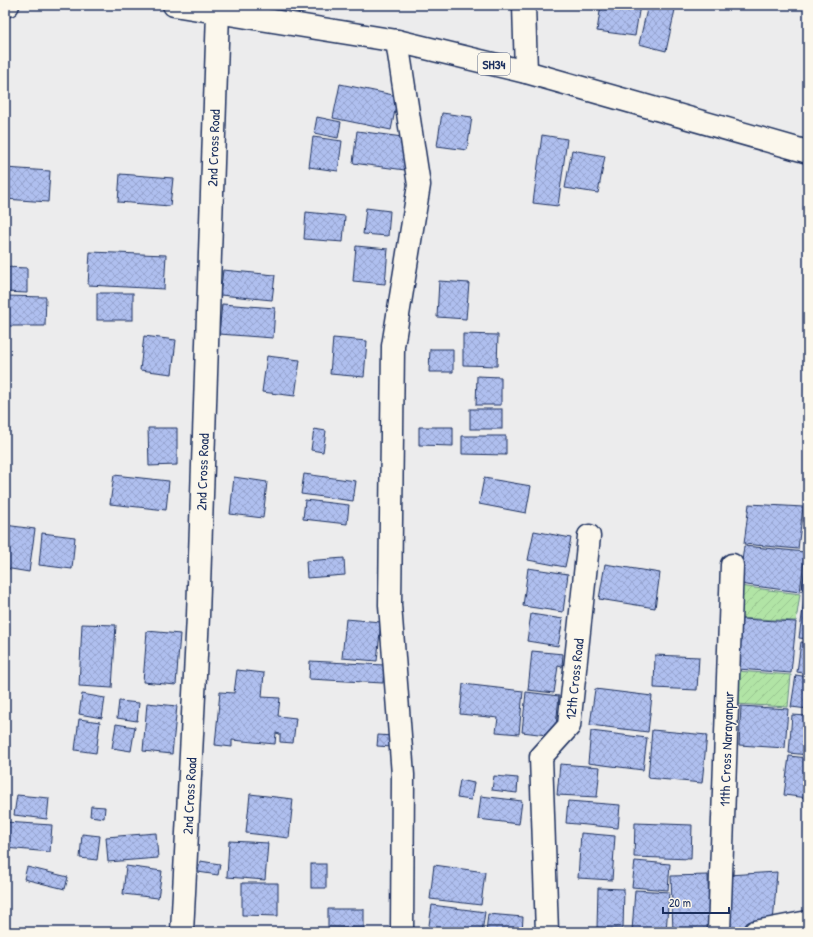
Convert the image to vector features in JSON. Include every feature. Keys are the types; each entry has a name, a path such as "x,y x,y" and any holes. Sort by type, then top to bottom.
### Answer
{"street":[{"name":"SH34","path":"174,5 397,41 526,72 808,152"},
{"path":"524,5 526,72"},
{"name":"2nd Cross Road","path":"182,932 197,624 218,12"},
{"path":"397,41 419,185 393,346 390,605 403,775 402,932"},
{"name":"12th Cross Road","path":"547,932 541,757 569,726 589,536"},
{"name":"11th Cross Narayanpur","path":"719,932 732,565"},
{"path":"755,932 808,922"}],"green space":[{"path":"739,586 800,594 796,621 737,618"},
{"path":"737,671 791,675 788,707 735,704"}],"building":[{"path":"601,5 640,5 635,36 597,31"},
{"path":"648,5 676,5 666,51 639,44"},
{"path":"769,5 797,5 797,8"},
{"path":"5,65 8,65 9,163 5,163"},
{"path":"340,84 398,96 391,130 333,118"},
{"path":"442,113 472,117 467,150 437,146"},
{"path":"317,117 341,122 338,138 314,133"},
{"path":"357,131 410,138 405,170 353,163"},
{"path":"542,135 567,139 558,206 533,203"},
{"path":"313,137 342,141 338,171 309,167"},
{"path":"572,150 605,156 598,193 565,188"},
{"path":"5,168 50,171 48,202 5,199"},
{"path":"120,174 173,178 170,206 118,202"},
{"path":"366,208 390,211 388,236 363,234"},
{"path":"306,212 345,216 343,242 304,239"},
{"path":"356,246 388,249 385,284 353,281"},
{"path":"90,252 166,255 164,289 88,285"},
{"path":"5,267 27,268 27,293 5,292"},
{"path":"223,270 275,275 272,300 220,295"},
{"path":"439,281 469,283 466,319 437,317"},
{"path":"97,293 133,293 133,320 97,320"},
{"path":"5,296 46,297 45,326 5,326"},
{"path":"222,304 275,308 273,338 219,334"},
{"path":"463,334 498,335 497,366 463,365"},
{"path":"144,336 176,340 172,374 140,370"},
{"path":"333,338 367,341 364,377 330,374"},
{"path":"430,349 453,349 453,372 429,372"},
{"path":"267,356 300,360 295,396 262,392"},
{"path":"477,376 501,377 501,405 476,405"},
{"path":"470,409 502,409 502,429 470,429"},
{"path":"419,427 453,427 453,446 419,445"},
{"path":"148,428 177,428 177,465 149,466"},
{"path":"314,429 326,431 323,452 311,450"},
{"path":"462,436 506,436 506,455 462,454"},
{"path":"304,474 356,481 353,501 301,494"},
{"path":"114,475 169,481 166,510 110,504"},
{"path":"234,477 267,482 263,518 230,514"},
{"path":"484,478 531,486 526,513 479,504"},
{"path":"305,500 349,505 347,524 303,519"},
{"path":"749,504 803,507 798,549 744,544"},
{"path":"807,508 808,550 803,550"},
{"path":"5,525 35,529 29,572 5,568"},
{"path":"534,531 571,538 565,567 528,560"},
{"path":"42,533 75,537 72,569 39,565"},
{"path":"744,546 805,552 800,592 739,584"},
{"path":"808,552 808,590 802,589"},
{"path":"344,558 345,575 307,578 306,561"},
{"path":"605,564 660,573 655,608 599,599"},
{"path":"528,568 568,574 563,612 523,606"},
{"path":"805,593 808,594 808,639 799,638"},
{"path":"531,614 563,619 558,646 527,641"},
{"path":"346,619 381,622 377,661 342,658"},
{"path":"741,619 796,622 791,673 738,669"},
{"path":"82,624 116,625 112,688 79,686"},
{"path":"147,631 180,634 176,685 143,682"},
{"path":"801,642 808,643 808,674 797,672"},
{"path":"532,651 563,654 562,667 558,666 554,693 528,690"},
{"path":"655,655 699,657 697,690 654,688"},
{"path":"310,661 384,665 383,683 309,679"},
{"path":"237,670 264,673 262,697 280,698 278,716 296,718 293,743 280,742 280,734 276,733 275,744 232,740 232,747 215,745 220,692 234,693"},
{"path":"796,675 808,677 808,709 791,707"},
{"path":"463,684 523,691 519,734 496,732 498,718 460,714"},
{"path":"595,689 652,696 648,732 590,725"},
{"path":"526,692 559,696 555,736 522,732"},
{"path":"82,694 105,698 102,718 79,714"},
{"path":"119,701 139,703 137,721 117,718"},
{"path":"147,703 177,706 172,754 143,751"},
{"path":"741,706 788,709 785,748 739,745"},
{"path":"792,715 808,716 808,755 789,753"},
{"path":"79,719 100,722 96,753 75,750"},
{"path":"116,724 135,727 131,751 112,748"},
{"path":"652,730 707,735 702,783 648,778"},
{"path":"591,731 647,738 643,770 588,763"},
{"path":"378,735 393,736 392,747 377,746"},
{"path":"789,756 808,758 808,798 784,795"},
{"path":"560,764 600,767 597,797 557,795"},
{"path":"494,776 518,778 517,793 492,790"},
{"path":"460,780 474,783 471,800 457,798"},
{"path":"250,794 293,799 289,838 246,833"},
{"path":"17,795 49,798 47,819 14,815"},
{"path":"481,796 522,801 519,824 478,819"},
{"path":"568,801 620,805 618,828 566,823"},
{"path":"91,806 105,807 104,818 90,816"},
{"path":"5,822 52,825 50,852 5,848"},
{"path":"635,823 692,825 691,859 634,857"},
{"path":"156,833 158,858 108,862 106,837"},
{"path":"581,833 615,836 612,880 578,878"},
{"path":"82,834 100,836 97,860 80,858"},
{"path":"229,841 268,843 265,880 227,877"},
{"path":"200,861 220,864 218,875 198,872"},
{"path":"635,861 670,864 668,890 632,887"},
{"path":"311,864 326,864 326,888 311,888"},
{"path":"434,865 485,872 481,905 430,899"},
{"path":"126,866 162,871 158,898 123,894"},
{"path":"27,867 68,877 65,889 24,879"},
{"path":"777,872 773,923 725,929 728,875"},
{"path":"708,875 709,932 673,932 671,876"},
{"path":"242,883 278,883 278,916 242,915"},
{"path":"598,888 624,889 623,929 597,928"},
{"path":"635,890 669,892 666,932 632,931"},
{"path":"432,905 485,912 482,932 428,932"},
{"path":"328,909 364,909 364,928 328,927"},
{"path":"488,914 523,917 522,932 486,932"}]}
